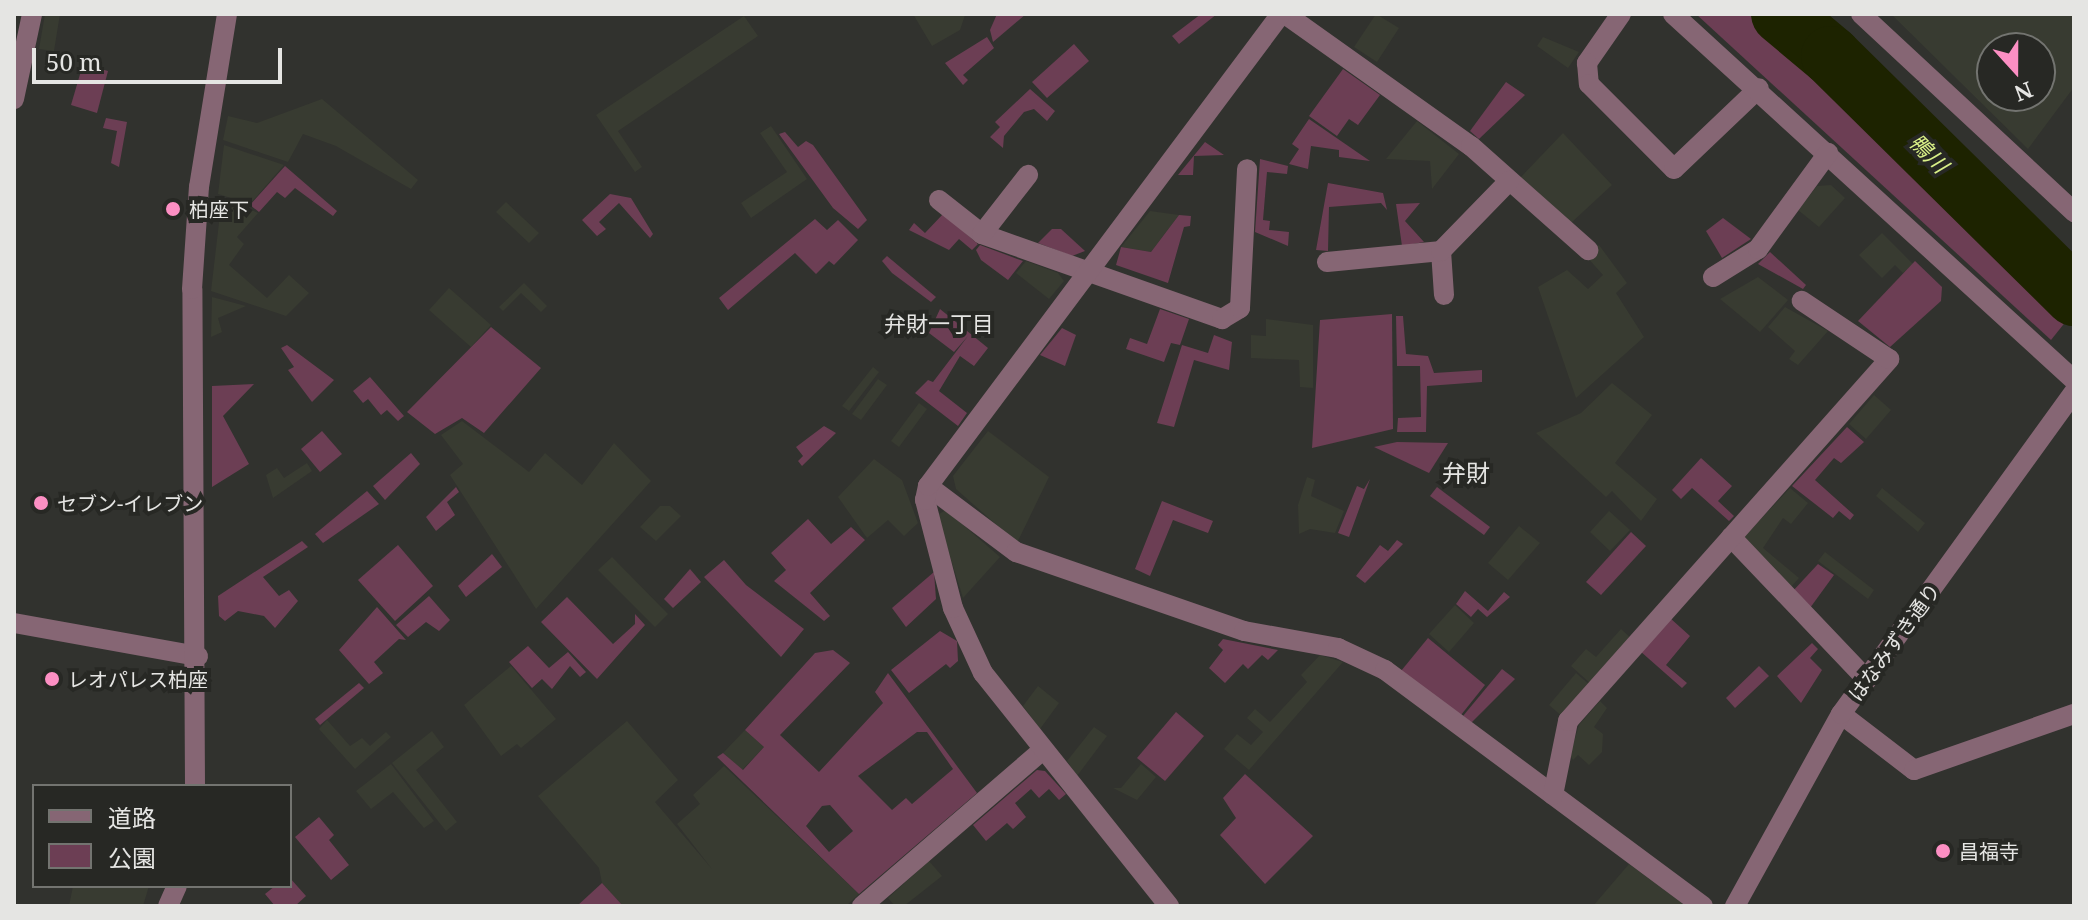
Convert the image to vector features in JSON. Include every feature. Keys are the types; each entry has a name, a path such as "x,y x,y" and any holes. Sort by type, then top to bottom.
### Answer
{"street":[{"path":"14,99 32,14"},
{"path":"195,784 198,656 189,412 192,289 199,187 227,14"},
{"path":"1169,906 983,673 953,608 929,521 928,486 1283,14 1471,146 1588,250"},
{"path":"1621,14 1587,63 1589,84 1674,169 1759,88"},
{"path":"1673,14 1759,88 2074,380"},
{"path":"1861,14 2074,212"},
{"path":"1713,277 1758,249 1828,153"},
{"path":"939,200 982,234 1222,319 1240,308 1247,169"},
{"path":"982,234 1028,175"},
{"path":"1327,262 1441,251 1509,181"},
{"path":"1441,251 1444,295"},
{"path":"1553,795 1568,721 1889,359 1802,301"},
{"name":"はなみずき通り","path":"1735,906 1841,714 2074,392"},
{"path":"928,486 1016,552 1244,631 1338,648 1385,670 1703,906"},
{"path":"1731,537 1867,680"},
{"path":"14,623 198,656"},
{"path":"1841,714 1914,770 2074,714"},
{"path":"862,906 1043,750"}],"shaded area":[{"path":"45,14 60,14 54,51 39,49"},
{"path":"913,14 965,15 960,30 932,46"},
{"path":"1376,14 1399,28 1377,62 1354,47"},
{"path":"1891,14 2074,14 2074,87 2056,111 2056,32 1976,32 1976,98"},
{"path":"744,16 758,36 618,131 642,167 635,172 596,115"},
{"path":"1543,37 1579,52 1568,68 1537,46"},
{"path":"322,99 418,180 411,189 336,146 303,134 288,162 223,140 228,116 257,123"},
{"path":"1990,112 2055,112 2028,149"},
{"path":"1417,121 1459,154 1432,189 1430,161 1386,159"},
{"path":"771,126 807,179 751,218 741,203 787,172 760,133"},
{"path":"1563,133 1612,185 1571,223 1519,179"},
{"path":"224,145 284,165 250,204 218,194"},
{"path":"1831,185 1845,198 1819,227 1798,210 1817,186"},
{"path":"222,197 258,213 237,237 244,244 229,265 267,298 289,275 309,293 286,316 211,291"},
{"path":"506,202 539,233 529,243 496,212"},
{"path":"1150,211 1179,215 1151,252 1121,247"},
{"path":"1882,233 1913,264 1903,273 1895,265 1882,278 1859,255"},
{"path":"1599,245 1627,283 1616,293 1644,337 1576,398 1538,287 1567,270 1588,289 1603,275 1586,256"},
{"path":"1026,261 1058,273 1064,281 1049,299 1016,273"},
{"path":"1758,277 1788,300 1760,332 1720,299"},
{"path":"524,283 547,306 541,312 521,293 503,311 499,307"},
{"path":"449,288 491,325 471,347 429,310"},
{"path":"212,297 246,306 218,318 222,332 211,337"},
{"path":"1785,307 1828,331 1798,365 1789,359 1795,351 1768,327"},
{"path":"1266,319 1313,325 1313,388 1300,387 1299,360 1251,358 1251,335 1266,336"},
{"path":"873,367 879,372 849,411 842,406"},
{"path":"878,379 887,385 861,420 852,414"},
{"path":"1612,383 1652,415 1615,463 1657,499 1641,521 1612,491 1606,497 1536,433 1581,413"},
{"path":"1874,395 1891,410 1866,439 1849,424"},
{"path":"919,403 927,409 899,447 891,441"},
{"path":"462,421 529,472 545,453 582,485 614,443 651,481 536,609 450,475 463,464 441,435"},
{"path":"988,431 1049,477 1017,543 956,489 953,476"},
{"path":"874,459 902,480 918,523 904,536 888,520 867,538 838,497"},
{"path":"307,463 312,471 273,498 266,475 277,468 284,478"},
{"path":"1307,477 1315,480 1311,496 1344,511 1335,533 1310,529 1299,534 1298,505"},
{"path":"1790,488 1808,503 1791,524 1783,518 1763,548 1799,578 1790,588 1743,538"},
{"path":"1882,488 1925,523 1918,532 1876,496"},
{"path":"660,506 670,506 681,516 656,541 640,527"},
{"path":"946,510 1000,557 963,598 937,515"},
{"path":"1609,511 1630,530 1610,551 1590,532"},
{"path":"1519,526 1540,543 1508,580 1488,563"},
{"path":"1825,552 1874,590 1868,599 1818,561"},
{"path":"612,557 668,614 655,627 598,570"},
{"path":"1455,605 1474,623 1449,652 1429,634"},
{"path":"1621,629 1632,639 1591,684 1571,666 1586,649 1596,657"},
{"path":"1320,655 1343,662 1249,770 1224,749 1237,734 1251,745 1263,732 1247,718 1255,709 1270,722 1307,682 1301,675"},
{"path":"511,666 556,719 521,748 517,744 501,756 464,705"},
{"path":"1576,673 1591,686 1564,718 1549,705"},
{"path":"1038,686 1059,703 1040,729 1023,706"},
{"path":"1600,701 1607,708 1594,727 1603,734 1602,752 1589,765 1578,755 1573,760 1570,755 1579,725"},
{"path":"327,720 350,746 362,738 370,746 386,732 391,737 355,769 319,729"},
{"path":"627,721 678,780 655,802 712,869 677,824 700,804 693,795 724,766 859,894 846,906 623,906 602,883 599,868 538,796"},
{"path":"1094,727 1107,736 1077,776 1067,761"},
{"path":"745,730 764,747 742,770 723,753"},
{"path":"432,731 444,747 416,770 457,822 446,831 392,763"},
{"path":"391,764 434,821 424,828 393,792 371,809 356,791"},
{"path":"1141,764 1156,777 1137,800 1113,788 1121,788"},
{"path":"929,861 942,876 904,906 895,906 888,898"},
{"path":"1629,864 1685,905 1685,906 1593,906"},
{"path":"73,888 148,888 143,906 69,906"}],"green space":[{"path":"997,14 1026,14 993,42 990,30"},
{"path":"1201,14 1217,14 1179,44 1172,36"},
{"path":"1696,14 1750,14 2071,315 2051,340"},
{"path":"987,37 994,48 963,75 968,80 963,85 945,63"},
{"path":"1074,44 1089,61 1047,98 1032,82"},
{"path":"83,64 108,71 97,113 71,105"},
{"path":"1343,69 1380,95 1358,125 1349,119 1337,136 1309,116"},
{"path":"1506,82 1525,95 1479,139 1470,131"},
{"path":"1030,89 1055,111 1047,121 1034,109 1024,112 1004,136 1003,148 990,137 1000,127 995,122"},
{"path":"106,118 127,122 119,167 111,163 117,131 103,128"},
{"path":"1309,119 1370,161 1339,157 1339,150 1311,146 1308,169 1289,164 1299,149 1292,144"},
{"path":"785,132 798,147 806,141 813,145 867,220 858,229 833,208 779,134"},
{"path":"1205,142 1224,155 1194,156 1193,175 1178,175"},
{"path":"1260,159 1288,166 1287,174 1267,172 1263,220 1270,221 1269,230 1289,232 1288,246 1255,232"},
{"path":"285,166 337,211 333,216 295,188 285,198 277,192 259,212 250,205"},
{"path":"1328,183 1383,193 1387,210 1381,203 1329,207 1328,251 1316,250"},
{"path":"610,194 631,198 653,234 650,238 619,203 599,222 606,229 597,236 582,220"},
{"path":"1420,203 1405,221 1424,242 1402,246 1396,204"},
{"path":"943,214 978,244 972,250 959,239 949,250 909,230 914,223 925,233"},
{"path":"1179,215 1191,216 1190,226 1184,227 1168,283 1116,265 1121,247 1151,252"},
{"path":"1723,218 1751,239 1722,258 1706,231"},
{"path":"815,219 827,230 838,220 858,240 834,265 829,261 816,274 795,253 728,310 719,298"},
{"path":"1052,229 1061,229 1085,251 1072,256 1038,243"},
{"path":"980,245 1023,261 1008,280 981,260 976,250"},
{"path":"1770,252 1806,285 1803,289 1758,264"},
{"path":"887,256 936,297 931,302 892,273 882,261"},
{"path":"1915,261 1942,287 1941,301 1890,347 1858,321"},
{"path":"940,309 988,348 974,366 960,356 939,391 967,413 958,426 915,393 928,380 933,382 968,336 954,352 929,333"},
{"path":"1160,309 1189,319 1180,345 1171,343 1164,362 1126,349 1130,338 1147,344"},
{"path":"1392,314 1393,429 1312,448 1320,320"},
{"path":"1396,316 1403,316 1406,354 1428,356 1434,373 1482,370 1482,382 1427,386 1426,432 1397,432 1398,418 1421,417 1420,366 1397,366"},
{"path":"491,327 541,368 484,433 462,418 435,434 407,412"},
{"path":"1062,328 1076,335 1065,366 1040,355"},
{"path":"1214,335 1232,342 1229,370 1194,360 1174,427 1157,423 1182,345 1208,353"},
{"path":"287,345 334,380 312,402 288,370 294,367 281,348"},
{"path":"370,377 404,416 398,421 387,410 381,415 368,399 363,403 353,391"},
{"path":"254,384 223,416 249,464 212,487 212,386"},
{"path":"824,426 836,433 802,466 798,461 803,456 796,447"},
{"path":"1847,427 1864,442 1841,463 1834,458 1815,480 1854,515 1850,520 1839,511 1833,518 1792,486"},
{"path":"322,431 342,454 320,472 301,449"},
{"path":"1397,442 1448,443 1429,473 1374,447"},
{"path":"411,453 420,464 385,500 373,486"},
{"path":"1701,458 1732,486 1718,501 1734,516 1729,521 1692,488 1681,499 1672,490"},
{"path":"1370,479 1349,537 1338,533 1357,486 1364,489"},
{"path":"456,487 459,492 447,502 455,515 436,531 426,517"},
{"path":"1437,487 1490,527 1484,535 1430,496"},
{"path":"367,491 379,504 323,543 315,534"},
{"path":"1162,501 1213,521 1208,533 1173,520 1150,576 1135,569"},
{"path":"808,519 831,544 851,527 865,540 810,593 830,616 824,621 774,581 786,570 771,553"},
{"path":"1631,532 1646,546 1601,595 1586,582"},
{"path":"1397,540 1403,544 1365,583 1356,576 1380,545 1388,551"},
{"path":"302,541 308,547 263,577 279,596 289,590 298,601 275,628 264,616 238,611 225,621 219,616 218,596"},
{"path":"398,545 433,586 395,621 358,580"},
{"path":"492,554 502,567 466,597 458,586"},
{"path":"724,560 746,585 804,629 781,657 704,577"},
{"path":"1818,564 1834,575 1810,608 1792,592"},
{"path":"690,569 701,582 673,608 664,599"},
{"path":"934,572 936,599 906,627 892,608"},
{"path":"1465,591 1488,611 1504,592 1510,597 1487,617 1478,609 1471,617 1456,604"},
{"path":"429,596 450,620 439,631 426,622 408,637 396,625"},
{"path":"567,597 613,644 635,624 635,614 645,625 597,679 541,622"},
{"path":"377,607 406,640 399,639 374,662 383,673 369,684 339,650"},
{"path":"1670,618 1690,636 1666,665 1687,683 1682,688 1640,651"},
{"path":"940,631 957,641 958,661 950,668 946,664 909,693 891,670"},
{"path":"1428,638 1485,685 1461,715 1401,671"},
{"path":"1223,639 1278,650 1268,660 1262,655 1248,669 1243,664 1225,683 1209,668 1223,650 1218,645"},
{"path":"1812,643 1818,649 1810,658 1822,670 1801,703 1777,676"},
{"path":"528,646 549,668 568,652 586,672 580,677 570,666 552,689 542,679 532,688 509,662"},
{"path":"833,650 850,663 780,735 819,772 883,703 875,692 888,673 977,793 859,894 717,757 723,753 743,770 764,747 745,730 815,653","holes":["917,732 927,732 953,769 912,804 906,798 892,810 858,776","830,805 853,831 829,852 806,826 822,806"]},
{"path":"1759,666 1769,676 1735,708 1726,698"},
{"path":"1502,669 1515,679 1471,723 1463,716"},
{"path":"359,683 364,688 320,725 315,719"},
{"path":"1176,712 1204,736 1165,781 1137,758"},
{"path":"1037,770 1045,771 1066,794 1059,800 1049,789 1039,798 1031,789 1015,803 1026,817 1013,829 1007,823 986,841 973,825"},
{"path":"1245,774 1313,836 1265,884 1220,835 1236,818 1223,798"},
{"path":"319,817 334,835 329,840 349,865 331,880 295,837"},
{"path":"292,880 306,896 295,906 275,906 265,894 272,888 292,888"},
{"path":"602,883 623,906 577,906"}],"waterway":[{"name":"鴨川","path":"1781,14 1831,56 2074,296"}],"place":[{"name":"柏座下","path":"173,209"},
{"name":"セブン-イレブン","path":"41,503"},
{"name":"レオパレス柏座","path":"52,679"},
{"name":"昌福寺","path":"1943,851"}],"district":[{"name":"弁財一丁目","path":"939,324"},
{"name":"弁財","path":"1466,473"}]}
